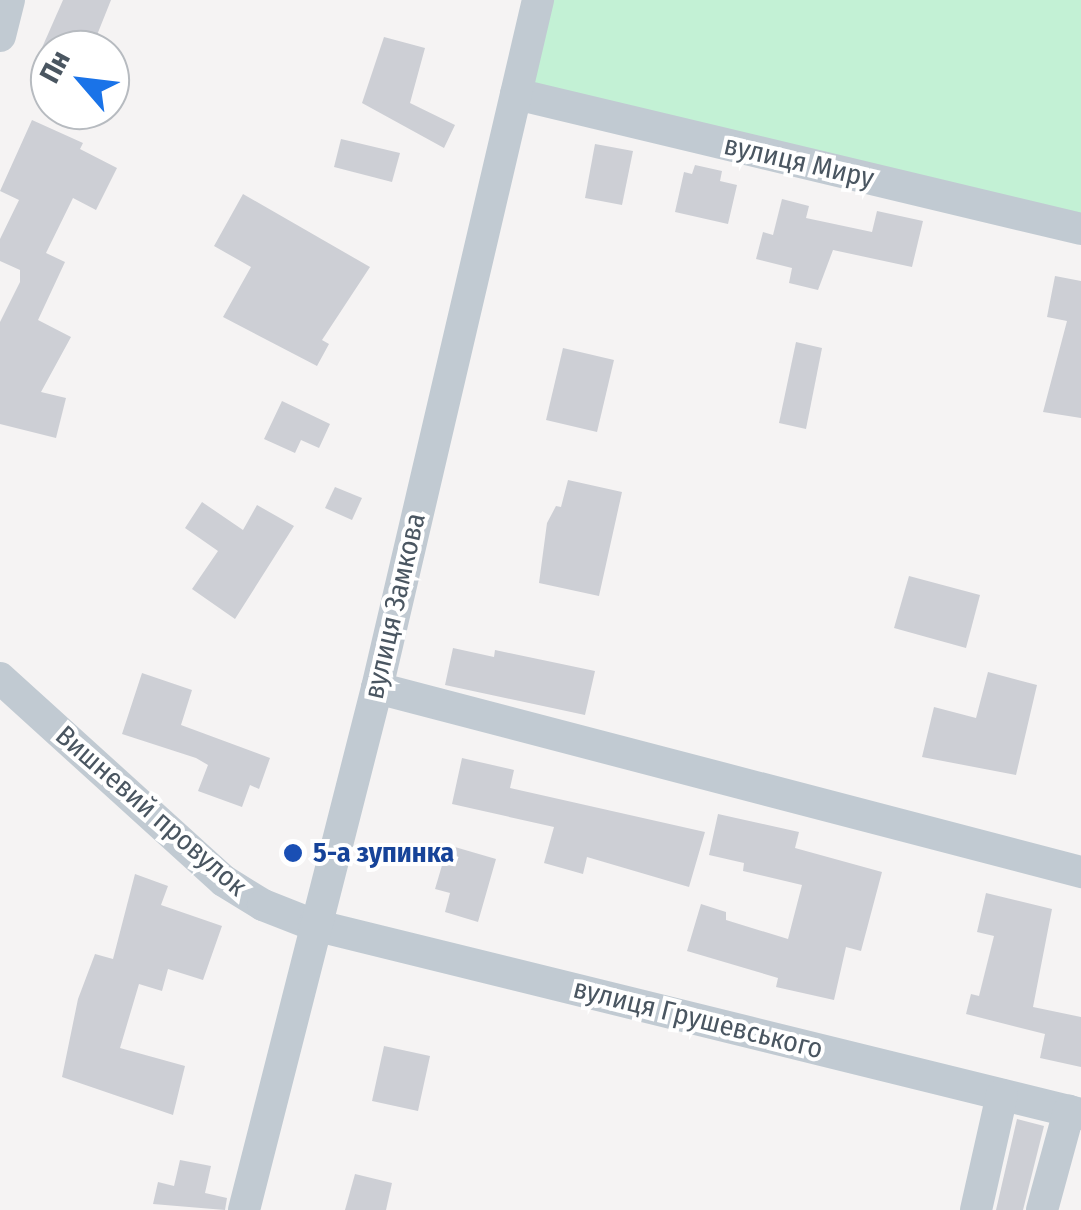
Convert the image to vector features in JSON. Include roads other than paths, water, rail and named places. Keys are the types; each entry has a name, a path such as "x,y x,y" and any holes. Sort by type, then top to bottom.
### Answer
{"street":[{"path":"0,36 9,0"},
{"name":"вулиця Замкова","path":"244,1210 377,688 538,0"},
{"name":"вулиця Миру","path":"516,94 1081,229"},
{"name":"Вишневий провулок","path":"0,678 224,881 314,924"},
{"path":"377,688 1081,872"},
{"name":"вулиця Грушевського","path":"314,924 1075,1113"},
{"path":"967,1207 1002,1095"},
{"path":"1042,1210 1075,1113"}],"place":[{"name":"5-а зупинка","path":"293,853"}]}
